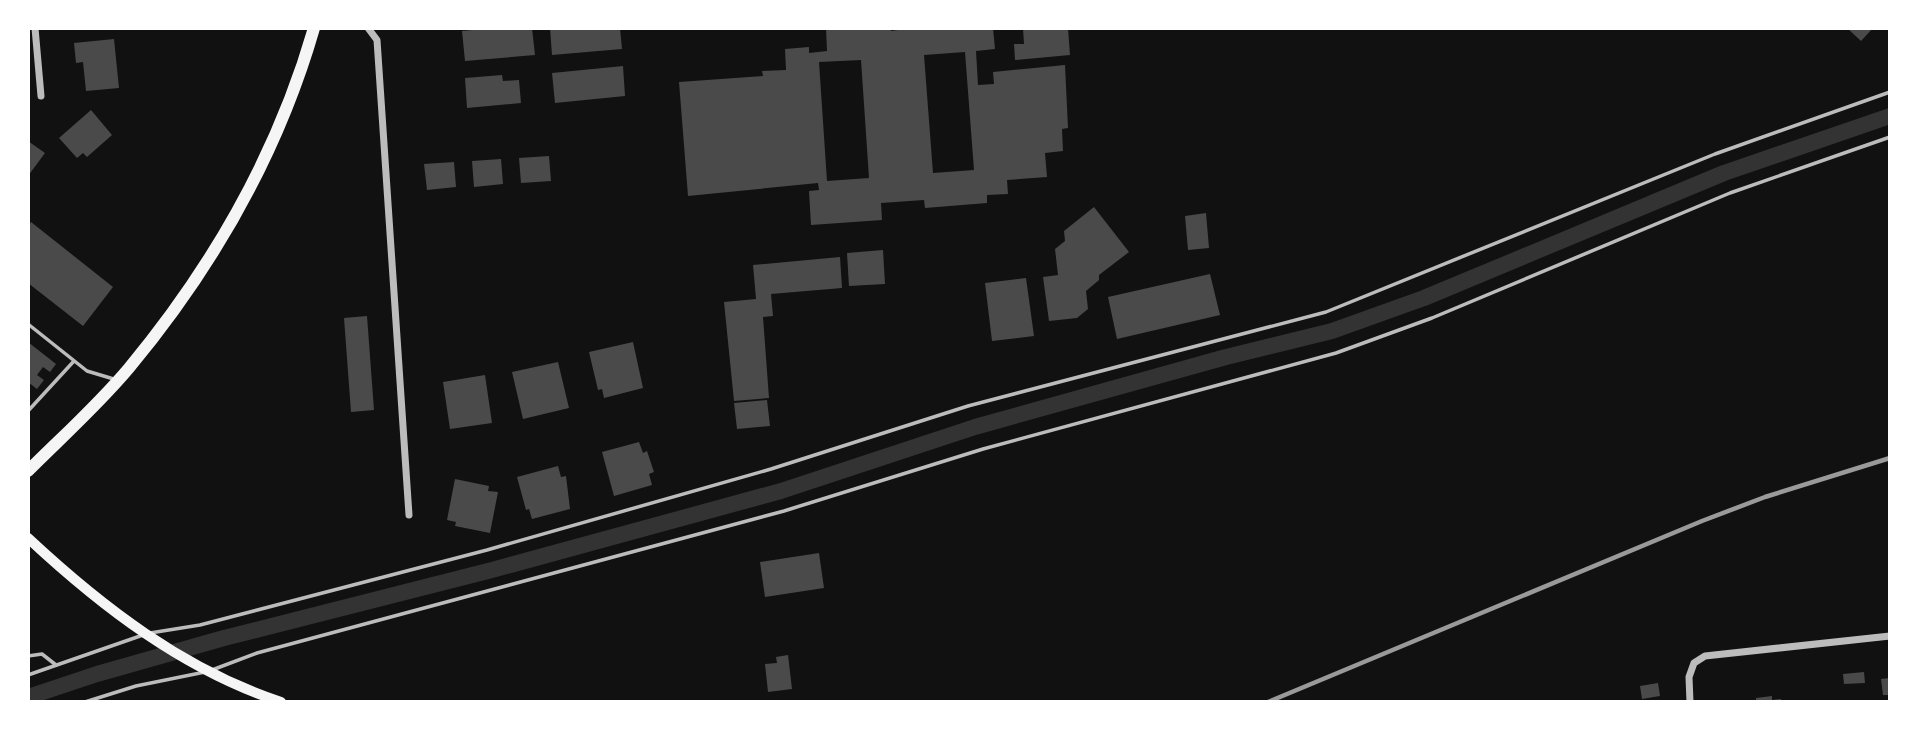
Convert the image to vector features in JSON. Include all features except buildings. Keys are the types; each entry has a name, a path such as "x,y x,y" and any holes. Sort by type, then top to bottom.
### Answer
{"main road":[{"path":"28,471 118,380 178,306 229,226 268,153 303,65 314,28"},
{"path":"28,538 99,600 149,636 205,670 281,702"}],"street":[{"path":"35,28 41,96"},
{"path":"368,28 377,40 409,515"},
{"path":"1690,702 1689,677 1694,663 1705,656 1890,636"}],"lane":[{"path":"28,675 149,636 488,550 771,469 968,406 1326,312 1716,154 1890,92"},
{"path":"85,702 771,515 983,449 1336,353 1432,318 1730,193 1890,137"},
{"path":"28,324 87,371 118,380"},
{"path":"28,411 74,361"},
{"path":"28,656 42,654 56,665"}],"waterway":[{"path":"28,697 97,674 224,638 492,570 781,491 975,427 1226,357 1332,331 1424,298 1724,173 1890,116"}],"railway":[{"path":"1268,702 1702,521 1765,497 1890,458"}]}
